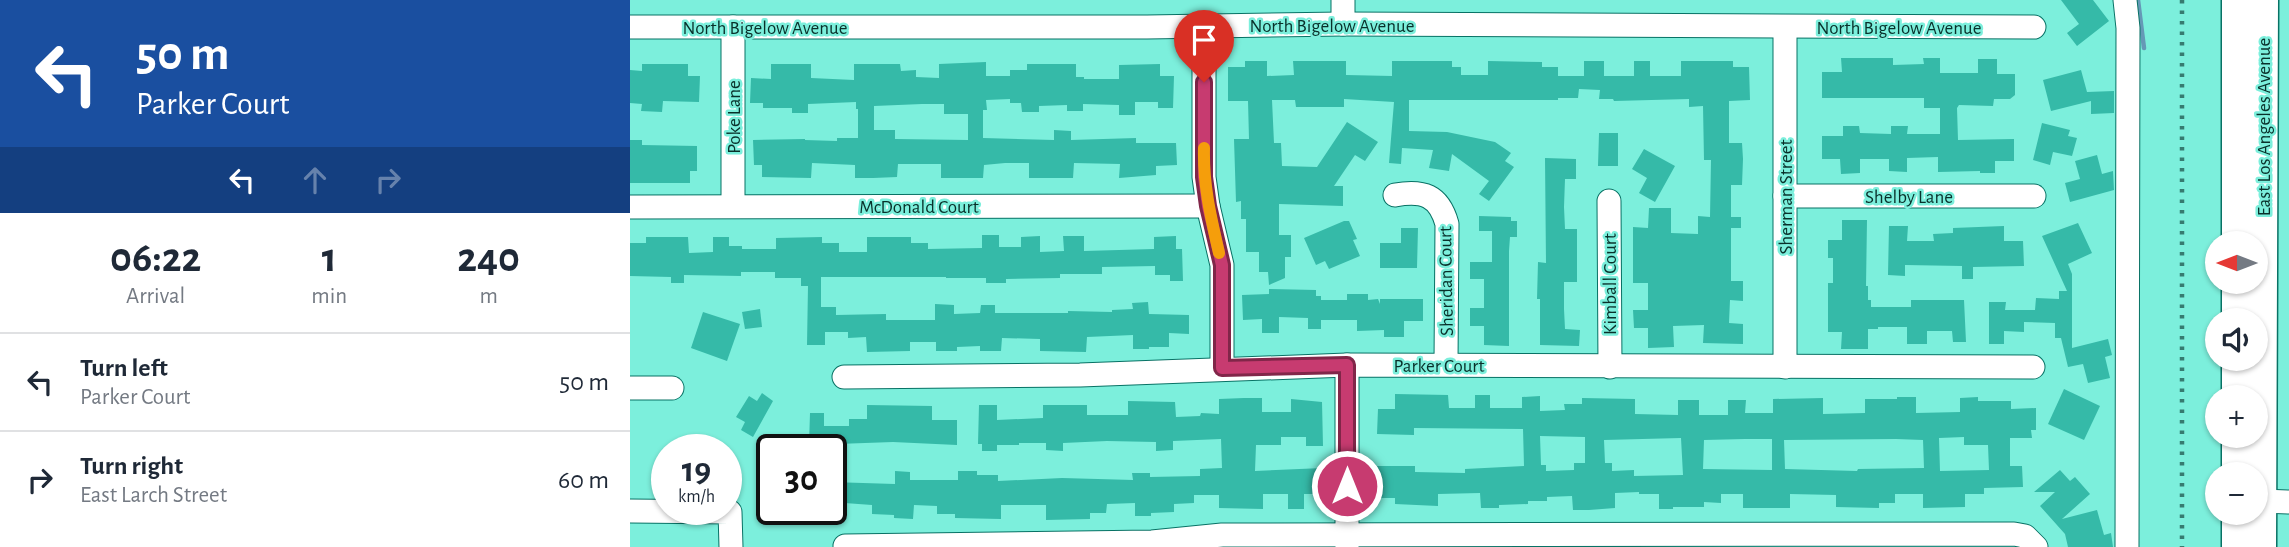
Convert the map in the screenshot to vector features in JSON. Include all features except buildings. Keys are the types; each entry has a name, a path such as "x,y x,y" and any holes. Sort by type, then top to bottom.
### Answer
{"main road":[{"name":"East Los Angeles Avenue","path":"2236,0 2236,231"},
{"name":"East Los Angeles Avenue","path":"2262,547 2276,501 2264,0"},
{"path":"2236,525 2236,547"}],"street":[{"path":"1343,0 1343,24"},
{"path":"2125,0 2128,28 2127,547"},
{"name":"North Bigelow Avenue","path":"630,27 1343,24 2034,27"},
{"path":"1204,25 1204,177 1222,265 1222,368"},
{"name":"Poke Lane","path":"733,27 733,206"},
{"name":"Sherman Street","path":"1785,27 1785,367"},
{"name":"Sheridan Court","path":"1395,195 1420,193 1434,199 1443,210 1447,224 1446,364"},
{"name":"Shelby Lane","path":"1785,196 2034,195"},
{"name":"Kimball Court","path":"1609,201 1610,367"},
{"name":"McDonald Court","path":"630,207 1208,206"},
{"name":"Parker Court","path":"844,377 1446,364 1610,367 2033,367"},
{"path":"1347,365 1347,541"},
{"path":"630,388 672,388"},
{"path":"630,511 730,512 731,547"},
{"path":"845,546 1171,543 1222,535 1347,541 1521,541 2014,534 2025,536 2035,547"}],"waterway":[{"path":"2138,0 2144,48"}],"railway":[{"path":"2182,0 2182,547"}],"slow traffic":[{"path":"1204,148 1208,206 1219,253"}],"route":[{"path":"1204,82 1204,177 1222,265 1222,368 1347,365 1347,486"}]}
